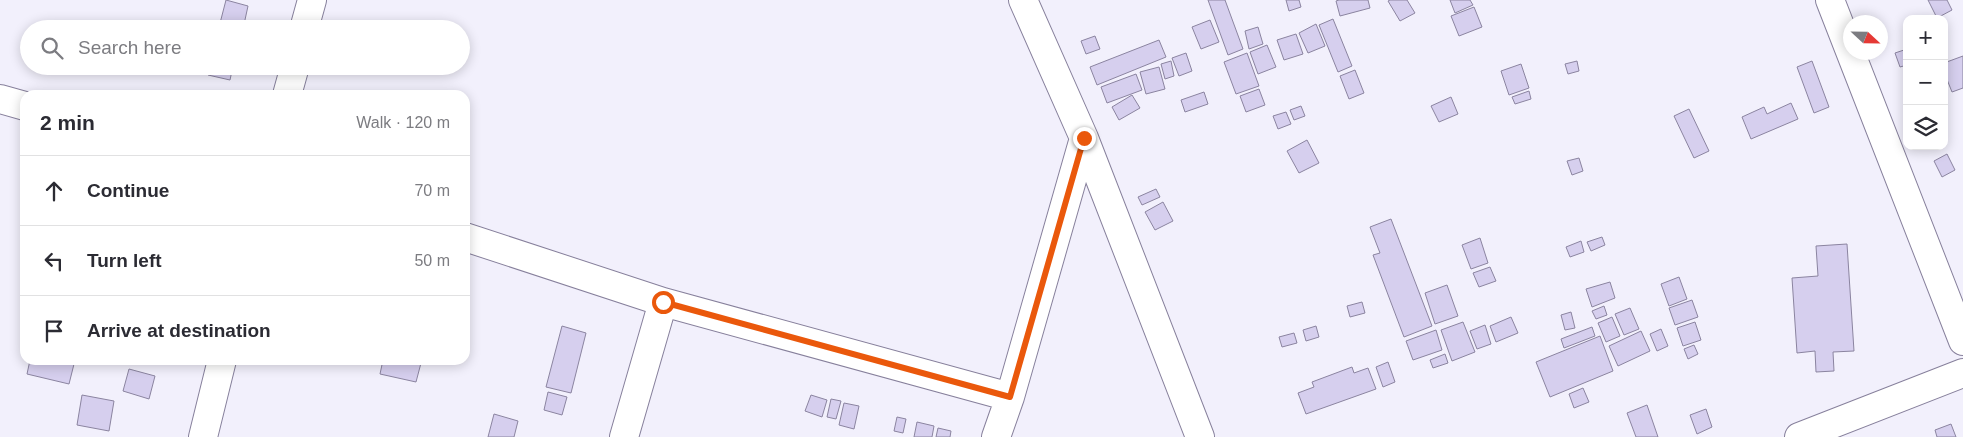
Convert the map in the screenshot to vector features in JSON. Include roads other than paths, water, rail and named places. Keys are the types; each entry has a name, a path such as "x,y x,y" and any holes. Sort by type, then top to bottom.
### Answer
{"street":[{"path":"306,20 312,0"},
{"path":"1022,0 1084,138 1200,437"},
{"path":"1830,0 1963,342"},
{"path":"288,90 293,75"},
{"path":"0,99 20,105"},
{"path":"996,437 1010,397 1084,138"},
{"path":"470,239 663,302 1010,397"},
{"path":"624,437 663,302"},
{"path":"203,437 221,365"},
{"path":"1799,437 1963,373"}]}
